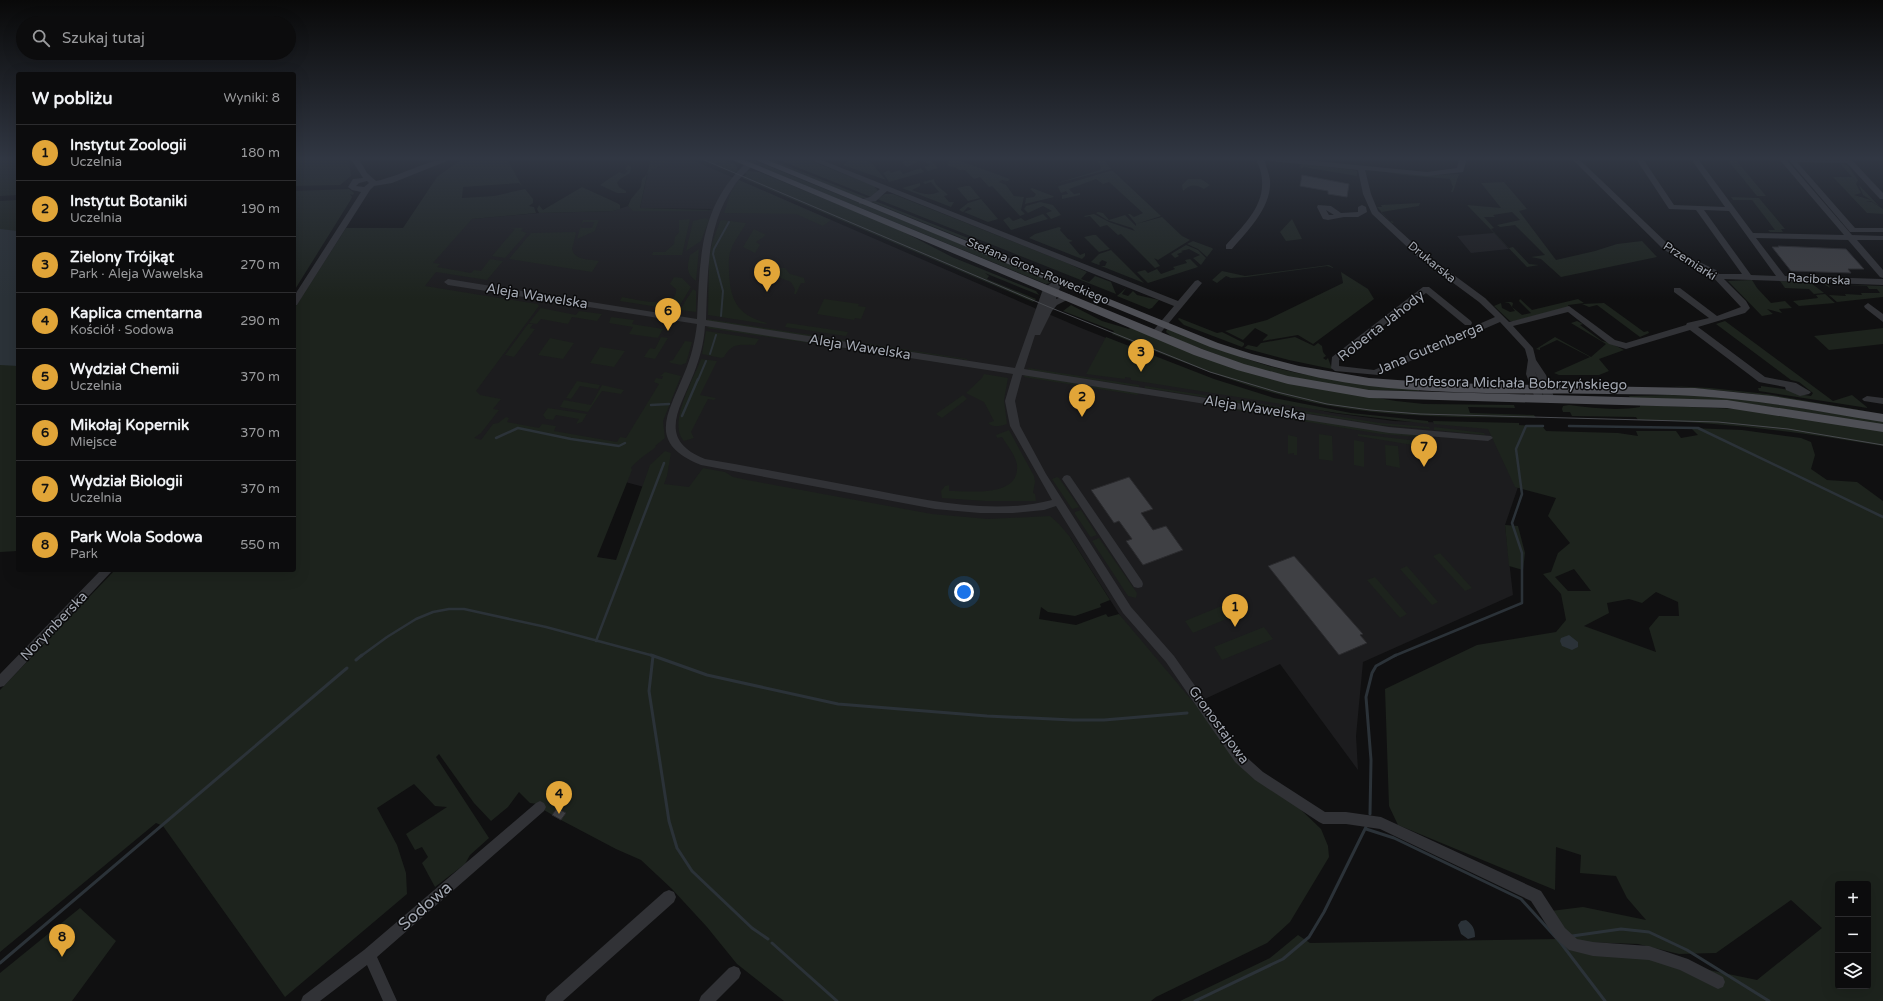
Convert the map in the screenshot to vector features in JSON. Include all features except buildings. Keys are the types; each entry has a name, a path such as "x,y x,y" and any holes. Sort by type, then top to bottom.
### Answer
{"main road":[{"name":"Stefana Grota-Roweckiego","path":"854,206 1155,334"},
{"name":"Stefana Grota-Roweckiego","path":"871,206 1163,324"},
{"name":"Profesora Michała Bobrzyńskiego","path":"1163,324 1249,356 1298,370 1337,378 1404,385 1534,388 1545,396 1727,404 1883,428"},
{"name":"Profesora Michała Bobrzyńskiego","path":"1155,334 1241,367 1288,380 1369,394 1412,396 1545,396 1695,392 1727,394 1883,418"}],"street":[{"path":"721,206 705,250 702,318 698,345 688,376 670,420 671,431 675,442 684,452 704,462 935,505 1005,509 1045,506 1058,502"},
{"path":"930,206 1179,305"},
{"path":"1228,247 1247,225 1260,206"},
{"name":"Przemiarki","path":"1504,321 1569,309 1615,344 1626,346 1690,325 1742,311 1746,308 1713,272 1682,257 1666,246 1624,206"},
{"path":"1671,206 1672,207 1730,209"},
{"name":"Raciborska","path":"1728,206 1782,278 1883,282"},
{"path":"1823,206 1883,275"},
{"path":"1831,206 1852,230 1883,230"},
{"path":"1340,215 1360,214 1363,212 1359,207 1372,207"},
{"name":"Drukarska","path":"1372,207 1380,217 1415,250 1482,300 1527,346 1532,360 1542,375 1545,396"},
{"path":"296,299 354,208"},
{"path":"1698,208 1748,277"},
{"path":"1749,235 1883,238"},
{"path":"1716,276 1782,278"},
{"name":"Gronostajowa","path":"1026,351 1028,340 1050,290 1058,281"},
{"name":"Aleja Wawelska","path":"448,282 696,321"},
{"path":"1155,334 1198,283"},
{"name":"Roberta Jahody","path":"1335,368 1335,359 1426,289 1468,323"},
{"name":"Gronostajowa","path":"1048,310 1050,290"},
{"path":"1677,290 1715,318"},
{"name":"Gronostajowa","path":"1069,297 1054,303 1048,310 1026,351 1010,401 1012,415 1019,434 1058,502 1127,610 1170,658 1239,758 1259,776 1323,818 1346,818 1381,823 1536,896 1560,934 1574,945 1593,949 1649,953 1683,964 1718,982"},
{"path":"1868,306 1883,319"},
{"name":"Jana Gutenberga","path":"1335,368 1375,373 1504,321"},
{"name":"Aleja Wawelska","path":"706,323 1390,430 1488,438"},
{"path":"1690,325 1762,380 1793,385 1806,392 1800,393 1789,388"},
{"name":"Drukarska","path":"1532,360 1530,374 1534,388"},
{"path":"1867,399 1883,401"},
{"path":"1067,479 1138,584"},
{"name":"Norymberska","path":"0,682 106,572"},
{"name":"Sodowa","path":"308,1001 369,955 540,807"},
{"path":"552,1001 669,897"},
{"path":"369,955 390,1001"},
{"path":"706,1001 734,973"}],"shaded area":[{"path":"0,206 16,206 16,551 0,552"},
{"path":"296,206 347,206 296,288"},
{"path":"418,206 529,206 534,207 536,213 472,219 433,263 440,264 437,267 471,273 474,270 481,271 490,259 503,261 487,280 436,272 425,286 537,304 539,306 476,391 480,395 501,399 493,409 499,410 481,433 474,438 481,440 493,424 498,423 506,417 509,418 507,422 539,428 542,424 556,426 554,431 617,442 620,437 626,438 659,384 654,382 656,378 662,379 663,376 660,376 665,372 681,376 663,421 665,438 631,468 632,470 597,557 616,560 650,465 665,451 671,453 664,484 689,487 703,468 725,472 733,477 747,480 932,514 988,519 1050,516 1070,537 1110,600 1100,604 1101,607 1075,616 1048,612 1041,607 1039,619 1076,625 1106,614 1108,617 1119,614 1200,710 1235,760 1297,806 1321,829 1328,846 1329,857 1290,922 1267,943 1156,997 1151,1001 784,1001 737,964 707,927 672,889 641,860 616,849 561,820 537,804 530,803 519,792 508,807 491,821 474,803 439,754 436,757 489,838 470,855 465,864 435,887 422,863 428,857 422,847 415,850 406,834 447,807 435,806 414,784 377,808 397,845 406,873 407,894 285,997 163,826 156,823 0,952 0,690 113,572 296,572 296,306 346,228 403,228"},
{"path":"539,206 543,210 550,206 620,206 620,209 613,211 539,213 537,209"},
{"path":"628,206 634,211 707,211 712,209 640,208 641,206 798,206 1081,328 1247,394 1333,413 1394,421 1519,425 1518,487 1505,525 1513,595 1363,662 1356,736 1358,770 1280,664 1194,704 1123,620 1070,537 644,487 468,440 411,296 460,220 539,213 613,211"},
{"path":"628,206 640,206 640,208 712,210 633,211"},
{"path":"726,206 798,206 831,220 823,226 796,214 724,213"},
{"path":"807,206 841,206 896,228 952,257 1036,291 1039,295 985,273 989,276 987,279 1036,299 1033,302"},
{"path":"855,206 866,206 1047,279 1050,283 1046,284"},
{"path":"881,206 887,206 998,250 996,252"},
{"path":"894,206 923,206 1067,263 1087,272 1081,279 1089,282 1095,276 1111,282 1116,294"},
{"path":"965,206 987,206 998,219 988,222 964,212 972,209 968,207 963,212 959,210"},
{"path":"1010,206 1022,206 1021,210 1025,214 1020,216"},
{"path":"1026,206 1054,206 1061,215 1051,219 1046,213 1052,211 1043,206 1028,213 1024,209"},
{"path":"1135,206 1150,206 1161,216 1136,224 1128,214 1134,217 1143,213"},
{"path":"1381,206 1419,206 1382,212 1377,207 1382,207"},
{"path":"1468,206 1501,208 1499,206 1524,206 1527,209 1519,211 1556,260 1617,244 1642,241 1657,257 1561,277 1541,259 1531,257 1545,255 1515,225 1500,227 1497,225 1520,220 1512,212 1493,215 1495,217 1484,217 1494,228 1491,229 1509,248 1513,247 1529,264 1539,265 1527,267"},
{"path":"1756,206 1765,206 1785,229 1781,229 1783,232 1770,232 1768,230 1775,230"},
{"path":"1860,206 1878,206 1883,209 1883,214 1867,213"},
{"path":"1096,213 1103,213 1109,220 1125,215 1136,226 1136,224 1162,217 1182,236 1190,240 1158,260 1154,258 1160,266 1155,268 1121,234 1118,235 1107,225 1100,227 1090,216 1084,216 1094,214 1109,222 1135,231 1132,228 1107,220"},
{"path":"1043,214 1048,219 1011,230 1003,220 1009,217 1013,221 1021,218 1025,221"},
{"path":"705,218 709,220 701,241 686,251 693,221"},
{"path":"690,219 682,255 652,255 653,252 665,252 674,244 675,237 679,232 679,220"},
{"path":"1292,219 1302,239 1286,241 1280,232"},
{"path":"583,220 599,220 595,231 577,239 581,225","holes":["584,222 594,222 592,228 581,228 581,225"]},
{"path":"723,220 746,223 732,246 729,255 731,290 737,305 742,311 757,320 767,323 766,324 708,315 709,259 712,243 720,221"},
{"path":"1059,227 1068,239 1073,241 1069,242 1080,255 1085,253 1085,256 1082,259 1029,238 1035,234"},
{"path":"510,228 523,228 521,231 527,233 505,258 492,256 515,229"},
{"path":"0,229 16,231 16,366 0,365"},
{"path":"754,229 766,235 756,242 760,245 755,253 743,247"},
{"path":"575,232 572,249 576,256 583,259 599,261 592,272 509,259 531,233"},
{"path":"1494,233 1509,249 1471,253 1457,236"},
{"path":"1096,235 1110,249 1099,252 1084,237"},
{"path":"1193,241 1213,249 1207,257 1198,249 1187,244"},
{"path":"1186,245 1198,250 1206,258 1201,265 1193,258 1200,255 1189,249 1181,251 1183,252 1177,254 1179,256 1175,258 1171,254"},
{"path":"699,249 696,281 690,275 688,266 690,255"},
{"path":"1111,250 1144,283 1101,266 1105,266 1107,262 1102,260 1099,265 1091,262 1099,254"},
{"path":"1190,259 1198,267 1148,283 1137,272 1145,270 1148,273 1157,269 1161,274 1175,269 1173,267 1187,263 1185,260"},
{"path":"1329,265 1334,268 1327,266 1247,277 1231,278 1226,276 1217,283 1212,280 1222,271 1245,276"},
{"path":"778,268 785,268 790,274 804,278 805,283 801,283 796,294 794,294 795,289 791,282 773,275 774,272 777,272"},
{"path":"1341,272 1368,289 1374,299 1313,344 1298,335 1262,341 1268,335 1255,328 1243,340 1225,331 1267,320 1343,283"},
{"path":"674,277 682,278 691,287 677,310 620,301 622,297 654,302 670,300 675,296 676,289 670,284"},
{"path":"1752,280 1757,288 1771,303 1785,301 1792,308 1779,309 1782,313 1767,309 1773,314 1762,316 1728,281"},
{"path":"1780,281 1811,283 1824,293 1814,294 1809,289 1785,288"},
{"path":"1834,284 1883,286 1883,297 1837,302 1829,295 1846,296 1845,294 1862,295 1861,293 1880,293 1877,289 1869,289 1867,286"},
{"path":"1126,288 1122,294 1128,296 1133,291 1137,295 1159,300 1152,308 1149,309 1117,296"},
{"path":"693,289 696,291 696,312 680,310"},
{"path":"1825,294 1835,303 1799,306 1793,301 1818,298 1816,295"},
{"path":"824,299 859,304 858,306 866,307 861,319 855,318 854,320 817,314"},
{"path":"1520,299 1532,310 1578,299 1584,303 1568,305 1568,307 1514,321 1510,321 1494,306 1501,303 1502,308 1510,312 1515,311 1512,307 1522,315 1531,313 1519,301"},
{"path":"1504,302 1513,303 1512,307 1509,303"},
{"path":"1604,303 1644,332 1648,331 1649,333 1640,337 1597,305 1589,307 1582,304"},
{"path":"543,305 541,308 576,315 579,311 602,314 597,321 572,317 568,324 541,319 537,324 529,323"},
{"path":"1071,305 1102,321 1129,329 1131,327 1287,383 1396,401 1424,404 1514,405 1515,408 1468,407 1470,413 1534,415 1536,418 1451,417 1394,414 1338,407 1284,396 1234,381 1112,334 1114,331 1063,311"},
{"path":"611,317 634,320 632,324 663,329 658,338 629,334 633,327 609,323"},
{"path":"1179,318 1217,333 1222,332 1244,343 1244,345 1242,347 1184,325 1178,319"},
{"path":"707,319 967,359 967,360 708,321"},
{"path":"1577,321 1583,324 1580,325 1602,341 1624,350 1599,359 1609,371 1599,375 1559,375 1554,373 1590,357 1557,340 1540,348 1540,350 1536,349 1555,337 1591,357 1606,344 1571,323"},
{"path":"1725,321 1833,401 1852,395 1868,408 1759,391 1758,388 1761,388 1761,386 1790,390 1798,394 1811,396 1813,393 1799,382 1791,380 1716,324"},
{"path":"787,323 848,332 846,336 785,327"},
{"path":"528,324 533,324 530,328 535,329 514,357 505,355"},
{"path":"710,326 978,368 707,328"},
{"path":"1883,328 1883,344 1829,350 1814,336"},
{"path":"1167,329 1247,359 1280,369 1327,378 1419,389 1419,391 1364,390 1311,382 1250,367 1173,338 1166,332"},
{"path":"706,331 759,339 755,345 737,345 730,349 724,357 721,358 702,354"},
{"path":"661,337 668,338 655,359 644,357 650,348 655,349"},
{"path":"1106,337 1214,379 1274,398 1351,413 1428,421 1429,424 1337,413 1131,380 1131,378 1125,377 1125,379 1086,374"},
{"path":"1295,337 1314,346 1318,343 1322,346 1323,352 1326,356 1323,358 1326,360 1328,358 1332,369 1289,360 1244,348 1248,345 1257,347 1261,343"},
{"path":"550,338 574,343 563,359 538,355"},
{"path":"685,341 692,342 686,363 681,365 671,363 669,361 673,360"},
{"path":"600,347 625,351 614,367 590,363"},
{"path":"701,359 717,361 700,395 716,398 714,400 708,399 691,432 694,438 684,441 678,424 680,413 688,389"},
{"path":"1028,368 1139,385 1139,387 1029,370"},
{"path":"984,374 1008,378 1004,400 1007,424 997,426 990,425 988,423 994,421 984,402 966,393 982,378"},
{"path":"1025,375 1139,393 1137,395 1024,377"},
{"path":"577,381 600,385 598,389 580,386 571,399 566,398"},
{"path":"602,385 624,390 621,394 602,391 588,412 560,407 564,400 591,405"},
{"path":"1145,386 1229,399 1230,401 1145,388"},
{"path":"1670,386 1710,388 1767,394 1883,414 1746,393"},
{"path":"963,395 967,399 942,418 936,414"},
{"path":"1670,395 1730,397 1883,421 1883,425 1751,404 1705,400 1630,398 1629,396"},
{"path":"1235,400 1380,423 1429,427 1430,429 1379,425 1235,402"},
{"path":"1569,405 1614,409 1640,407 1640,405 1740,409 1883,431 1883,446 1821,436 1731,425 1638,420 1636,417 1572,416 1570,412 1563,412 1562,409 1563,406"},
{"path":"548,408 587,414 582,422 576,424 579,419 556,415 553,420 546,419 543,415"},
{"path":"1234,408 1432,435 1433,438 1381,434 1235,410"},
{"path":"1433,421 1519,423 1519,425 1543,427 1546,431 1618,433 1638,436 1636,431 1676,431 1681,438 1698,435 1691,428 1742,430 1801,438 1811,442 1815,455 1811,469 1827,480 1857,482 1883,501 1883,1001 1180,1001 1270,958 1298,935 1310,943 1560,939 1757,980 1822,928 1791,900 1716,953 1679,954 1638,944 1581,942 1573,939 1551,911 1583,907 1646,920 1627,898 1616,876 1580,873 1581,855 1556,847 1555,890 1398,825 1389,806 1385,689 1477,645 1556,632 1566,620 1561,594 1543,574 1551,572 1558,553 1570,543 1548,516 1556,498 1515,487 1488,429 1434,424","holes":["1574,569 1591,591 1568,591 1555,577","1656,592 1678,602 1679,616 1659,616 1649,628 1656,652 1584,626 1609,613 1607,603 1629,599 1642,603"]},
{"path":"1434,427 1484,433 1485,435 1434,430"},
{"path":"1009,430 1034,476 1035,482 1033,493 1035,494 1036,501 985,501 942,498 941,491 945,486 949,485 949,491 980,491 1002,488 1010,483 1016,476 1017,465 1015,458 1002,437 997,438 996,435"},
{"path":"1319,434 1332,436 1333,461 1319,459"},
{"path":"1358,434 1418,441 1418,443 1431,446 1431,448 1358,436"},
{"path":"1288,435 1297,437 1297,455 1294,455 1294,453 1288,454"},
{"path":"1354,440 1364,442 1364,467 1354,465"},
{"path":"1385,445 1398,446 1400,468 1386,465"},
{"path":"1057,477 1079,507 1072,509 1052,479"},
{"path":"1081,510 1097,535 1091,537 1075,514 1075,512"},
{"path":"1505,525 1518,526 1525,553 1523,570 1509,566"},
{"path":"1099,538 1137,593 1136,598 1128,596 1092,541"},
{"path":"1440,553 1472,588 1465,591 1433,556"},
{"path":"1407,566 1438,602 1432,605 1400,569"},
{"path":"1375,577 1407,614 1400,618 1367,580"},
{"path":"1241,598 1250,609 1193,633 1185,621"},
{"path":"1264,627 1273,639 1222,660 1214,647"},
{"path":"1569,635 1578,642 1578,647 1572,650 1562,646 1560,641 1561,638"},
{"path":"80,908 116,941 72,1001 0,1001 0,973"},
{"path":"1466,920 1473,927 1475,937 1468,939 1461,934 1458,925 1461,921"}],"waterway":[{"path":"721,316 723,291 713,254 714,249 729,222"},
{"path":"710,354 716,335"},
{"path":"698,380 706,361"},
{"path":"682,416 698,379"},
{"path":"651,405 669,404"},
{"path":"1395,656 1522,603 1522,553 1512,523 1522,494 1516,449 1526,426 1543,426"},
{"path":"1569,426 1698,428 1883,517"},
{"path":"496,438 518,428 571,439 619,446 625,443"},
{"path":"596,640 664,463"},
{"path":"361,656 387,637 416,619 433,612 449,609 464,609 546,627 596,640"},
{"path":"596,640 653,656"},
{"path":"356,660 362,655"},
{"path":"653,656 649,691 669,821 677,848 692,871 752,928 768,939"},
{"path":"653,656 707,675 838,704 987,716 1073,720 1104,720 1187,713"},
{"path":"1370,814 1371,760 1366,697 1372,673 1376,666 1395,656"},
{"path":"0,963 347,668"},
{"path":"1195,1001 1283,959 1309,937 1324,912 1366,827"},
{"path":"1366,829 1394,838 1521,899 1560,942 1605,1001"},
{"path":"1572,936 1621,929 1649,932 1687,950 1769,1001"},
{"path":"772,943 837,1001"}],"tram line":[{"path":"812,206 1049,307 1210,372 1277,392 1327,404 1370,410 1420,414 1718,422 1788,429 1883,445"}],"place":[{"name":"Wydział Chemii","path":"767,292"},
{"name":"Mikołaj Kopernik","path":"668,331"},
{"name":"Zielony Trójkąt","path":"1141,372"},
{"name":"Instytut Botaniki","path":"1082,417"},
{"name":"Wydział Biologii","path":"1424,467"},
{"name":"Instytut Zoologii","path":"1235,627"},
{"name":"Kaplica cmentarna","path":"559,814"},
{"name":"Park Wola Sodowa","path":"62,957"}]}
